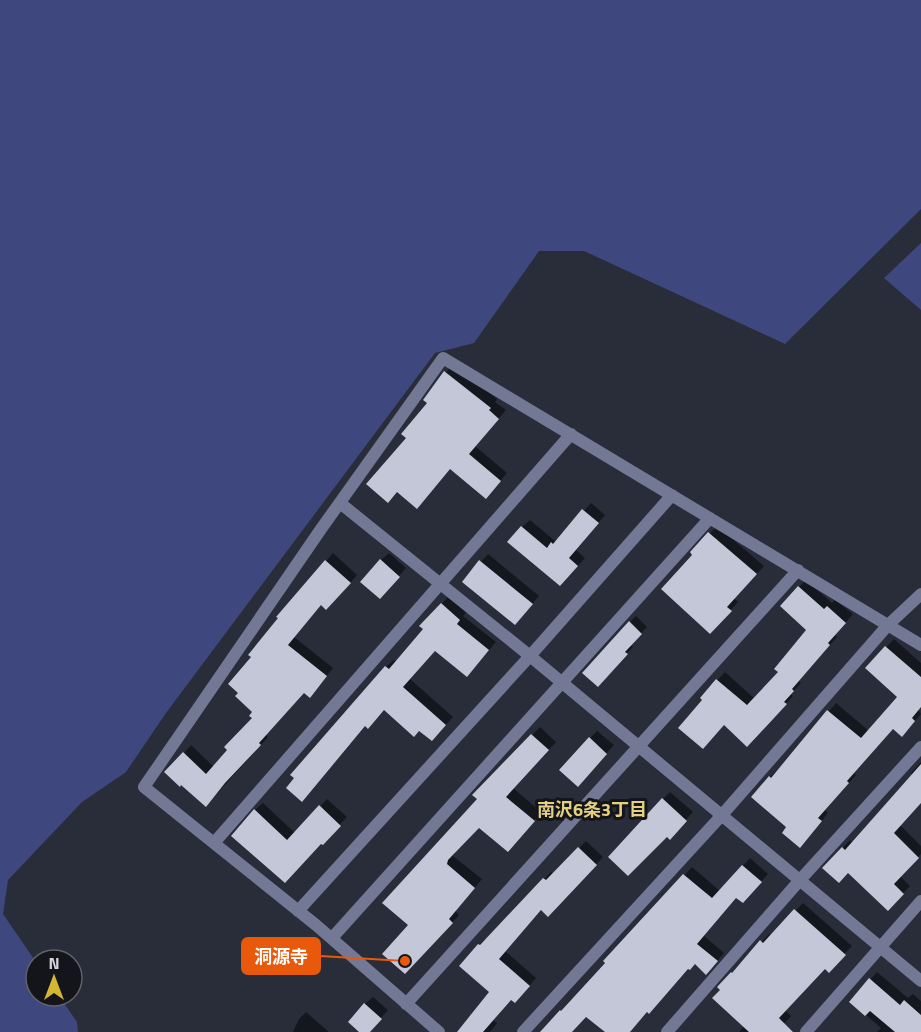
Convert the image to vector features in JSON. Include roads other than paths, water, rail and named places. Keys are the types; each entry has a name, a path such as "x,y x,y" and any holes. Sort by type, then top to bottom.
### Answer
{"street":[{"path":"439,1032 332,938 144,787 443,358 921,645"},
{"path":"213,843 571,434"},
{"path":"298,911 530,656 672,495"},
{"path":"340,503 640,746 921,981"},
{"path":"332,938 710,518"},
{"path":"406,1004 798,570"},
{"path":"523,1032 722,816 888,625 921,594"},
{"path":"668,1032 800,880 921,747"},
{"path":"806,1032 921,901"}],"place":[{"name":"洞源寺","path":"405,961"}],"district":[{"name":"南沢6条3丁目","path":"592,810"}]}
